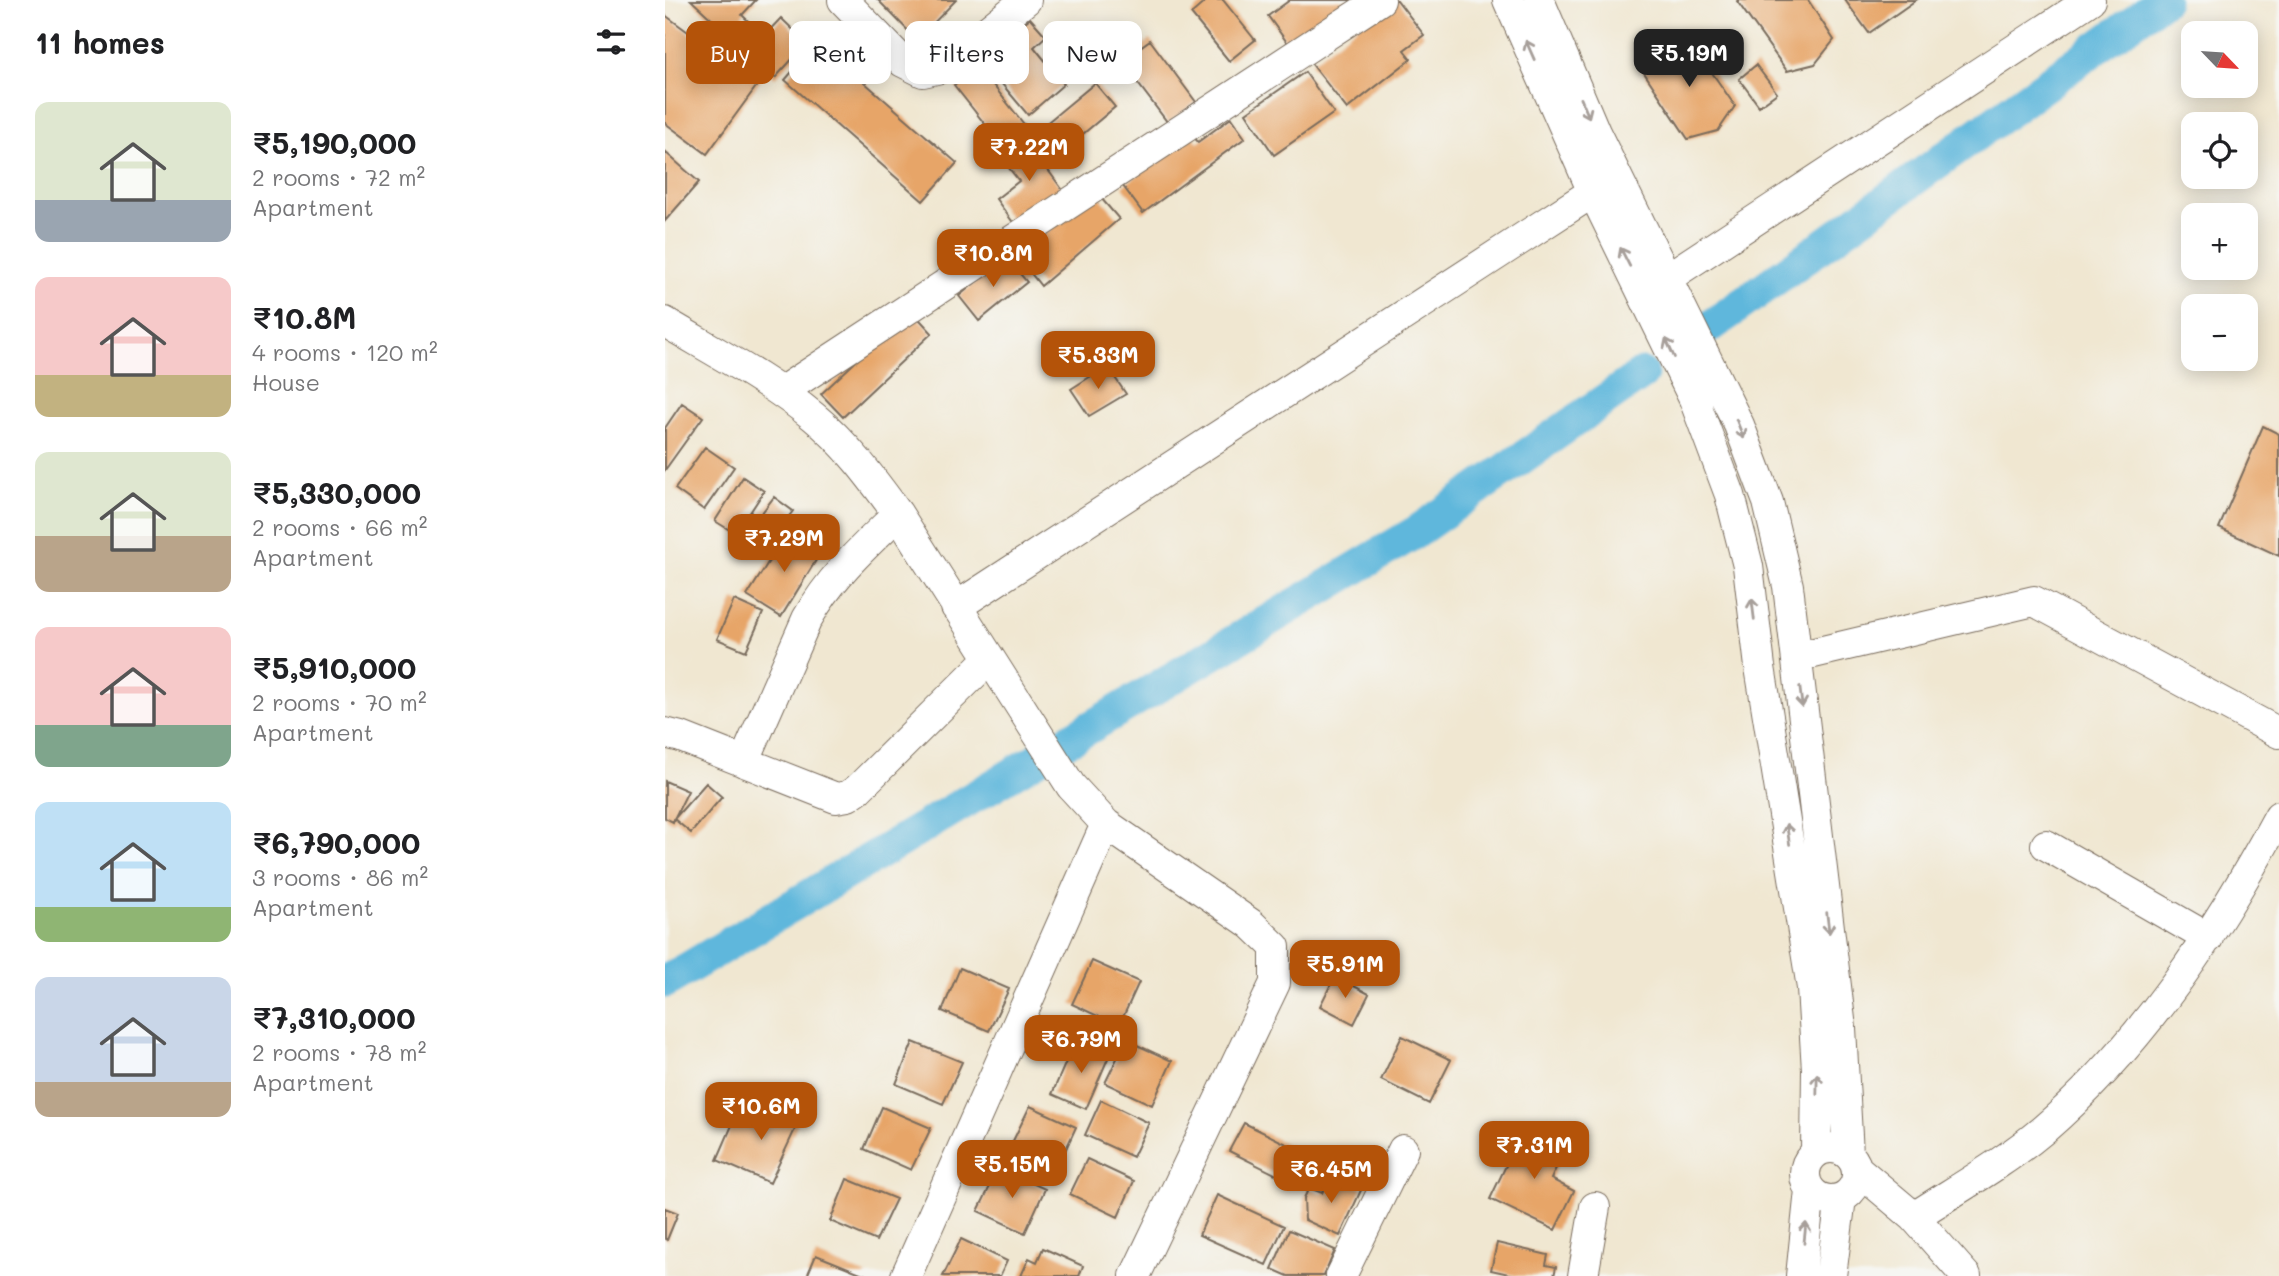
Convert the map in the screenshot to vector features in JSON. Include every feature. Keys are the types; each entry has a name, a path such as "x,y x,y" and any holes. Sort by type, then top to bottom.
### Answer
{"street":[{"path":"843,0 903,62 923,72 941,68 1026,0"},
{"path":"781,392 1380,0"},
{"path":"1508,0 1605,184 1698,373 1739,425 1768,502 1788,586 1797,657 1823,985 1817,1070 1816,1152 1806,1166 1806,1182 1810,1189 1823,1199 1841,1198 1854,1186 1841,1028 1823,985 1760,667 1748,566 1730,495 1694,399 1698,373"},
{"path":"1539,0 1595,132 1605,184"},
{"path":"1663,300 2090,0"},
{"path":"956,607 1605,184"},
{"path":"665,322 781,392 816,418 874,481 898,514 1071,786 1106,824 1251,924 1275,947 1275,983 1135,1276"},
{"path":"744,762 807,619 819,598 835,575 898,514"},
{"path":"1797,657 2034,601 2279,733"},
{"path":"665,733 836,798 848,796 989,659"},
{"path":"1914,1217 2014,1152 2068,1107 2127,1045 2208,938 2279,816"},
{"path":"906,1276 1106,824"},
{"path":"2046,845 2208,938"},
{"path":"1816,1152 1832,1147 1853,1161 1914,1217 1966,1276"},
{"path":"1341,1276 1403,1150"},
{"path":"1801,1276 1810,1189"},
{"path":"1831,1276 1841,1198"},
{"path":"1583,1276 1595,1207"}],"building":[{"path":"691,0 756,0 742,15 748,21 714,21"},
{"path":"878,0 956,0 936,21 905,21 905,28"},
{"path":"1207,0 1223,0 1255,40 1229,61 1191,14"},
{"path":"1290,0 1363,0 1294,52 1268,16"},
{"path":"1391,0 1397,0 1424,35 1404,50 1411,59 1347,109 1311,63"},
{"path":"1738,0 1808,0 1834,40 1815,64 1787,71"},
{"path":"1845,0 1916,0 1869,33"},
{"path":"665,15 686,30 686,84 758,84 707,154 665,123"},
{"path":"781,18 789,26 789,63 775,78 775,24"},
{"path":"1030,18 1043,33 1043,39 1034,47 1043,58 1043,84 1064,84 1028,115 1002,84 1029,84 1029,21 1026,21"},
{"path":"1686,35 1735,106 1718,131 1688,139 1639,65"},
{"path":"1150,40 1196,102 1168,123 1138,84 1142,84 1142,46"},
{"path":"1756,65 1777,93 1759,106 1739,79"},
{"path":"1305,72 1334,113 1274,155 1246,113"},
{"path":"790,84 866,84 957,163 923,201"},
{"path":"992,84 1027,128 1003,147 954,85"},
{"path":"1094,84 1115,107 1053,159 1032,135"},
{"path":"1231,118 1245,138 1143,213 1123,186 1192,135 1198,142"},
{"path":"1027,131 1050,162 1045,166 1067,196 1020,232 996,199 1019,181 998,154"},
{"path":"665,152 699,182 665,221"},
{"path":"1095,191 1119,219 1041,286 1018,257"},
{"path":"1006,257 1027,282 979,321 959,296"},
{"path":"911,310 932,333 843,417 821,394"},
{"path":"1107,366 1126,394 1089,416 1071,389"},
{"path":"682,403 703,417 665,470 665,428"},
{"path":"2263,426 2279,434 2279,556 2219,528"},
{"path":"705,447 734,467 704,510 675,489"},
{"path":"743,477 764,491 736,534 715,521"},
{"path":"774,497 793,511 763,550 745,535"},
{"path":"788,531 821,552 781,617 747,596"},
{"path":"734,600 763,613 746,651 717,639"},
{"path":"665,781 688,791 673,822 665,818"},
{"path":"706,783 722,797 691,833 674,819"},
{"path":"1092,961 1139,982 1119,1026 1072,1004"},
{"path":"960,968 1009,989 989,1031 942,1011"},
{"path":"1335,976 1369,994 1354,1024 1320,1006"},
{"path":"1402,1036 1451,1060 1429,1104 1381,1080"},
{"path":"1126,1040 1172,1061 1152,1105 1105,1083"},
{"path":"1075,1041 1109,1056 1086,1109 1052,1094"},
{"path":"913,1042 962,1062 943,1104 896,1084"},
{"path":"782,1097 805,1108 770,1183 717,1160 736,1116 766,1129"},
{"path":"1101,1100 1149,1123 1133,1157 1085,1135"},
{"path":"1030,1106 1076,1127 1056,1171 1009,1149"},
{"path":"882,1107 931,1128 911,1170 864,1149"},
{"path":"1244,1123 1313,1157 1299,1186 1229,1151"},
{"path":"1524,1128 1565,1148 1551,1179 1574,1191 1555,1230 1490,1199"},
{"path":"1087,1159 1134,1181 1118,1217 1070,1194"},
{"path":"999,1168 1045,1189 1025,1233 978,1211"},
{"path":"1331,1174 1362,1188 1340,1236 1305,1220 1304,1198 1309,1188 1322,1193"},
{"path":"847,1179 896,1199 876,1241 830,1221"},
{"path":"1217,1195 1284,1226 1266,1265 1199,1235"},
{"path":"665,1208 678,1213 667,1240 665,1239"},
{"path":"1289,1230 1335,1250 1324,1276 1288,1276 1272,1269"},
{"path":"961,1239 1007,1261 1000,1276 943,1276"},
{"path":"1497,1243 1548,1255 1546,1265 1556,1267 1554,1276 1518,1276 1491,1270"},
{"path":"1043,1248 1083,1266 1079,1276 1021,1276 1029,1258 1037,1262"},
{"path":"816,1255 868,1276 807,1276"}],"waterway":[{"path":"1700,334 2163,0"},
{"path":"665,982 1416,532 1642,374"}]}
